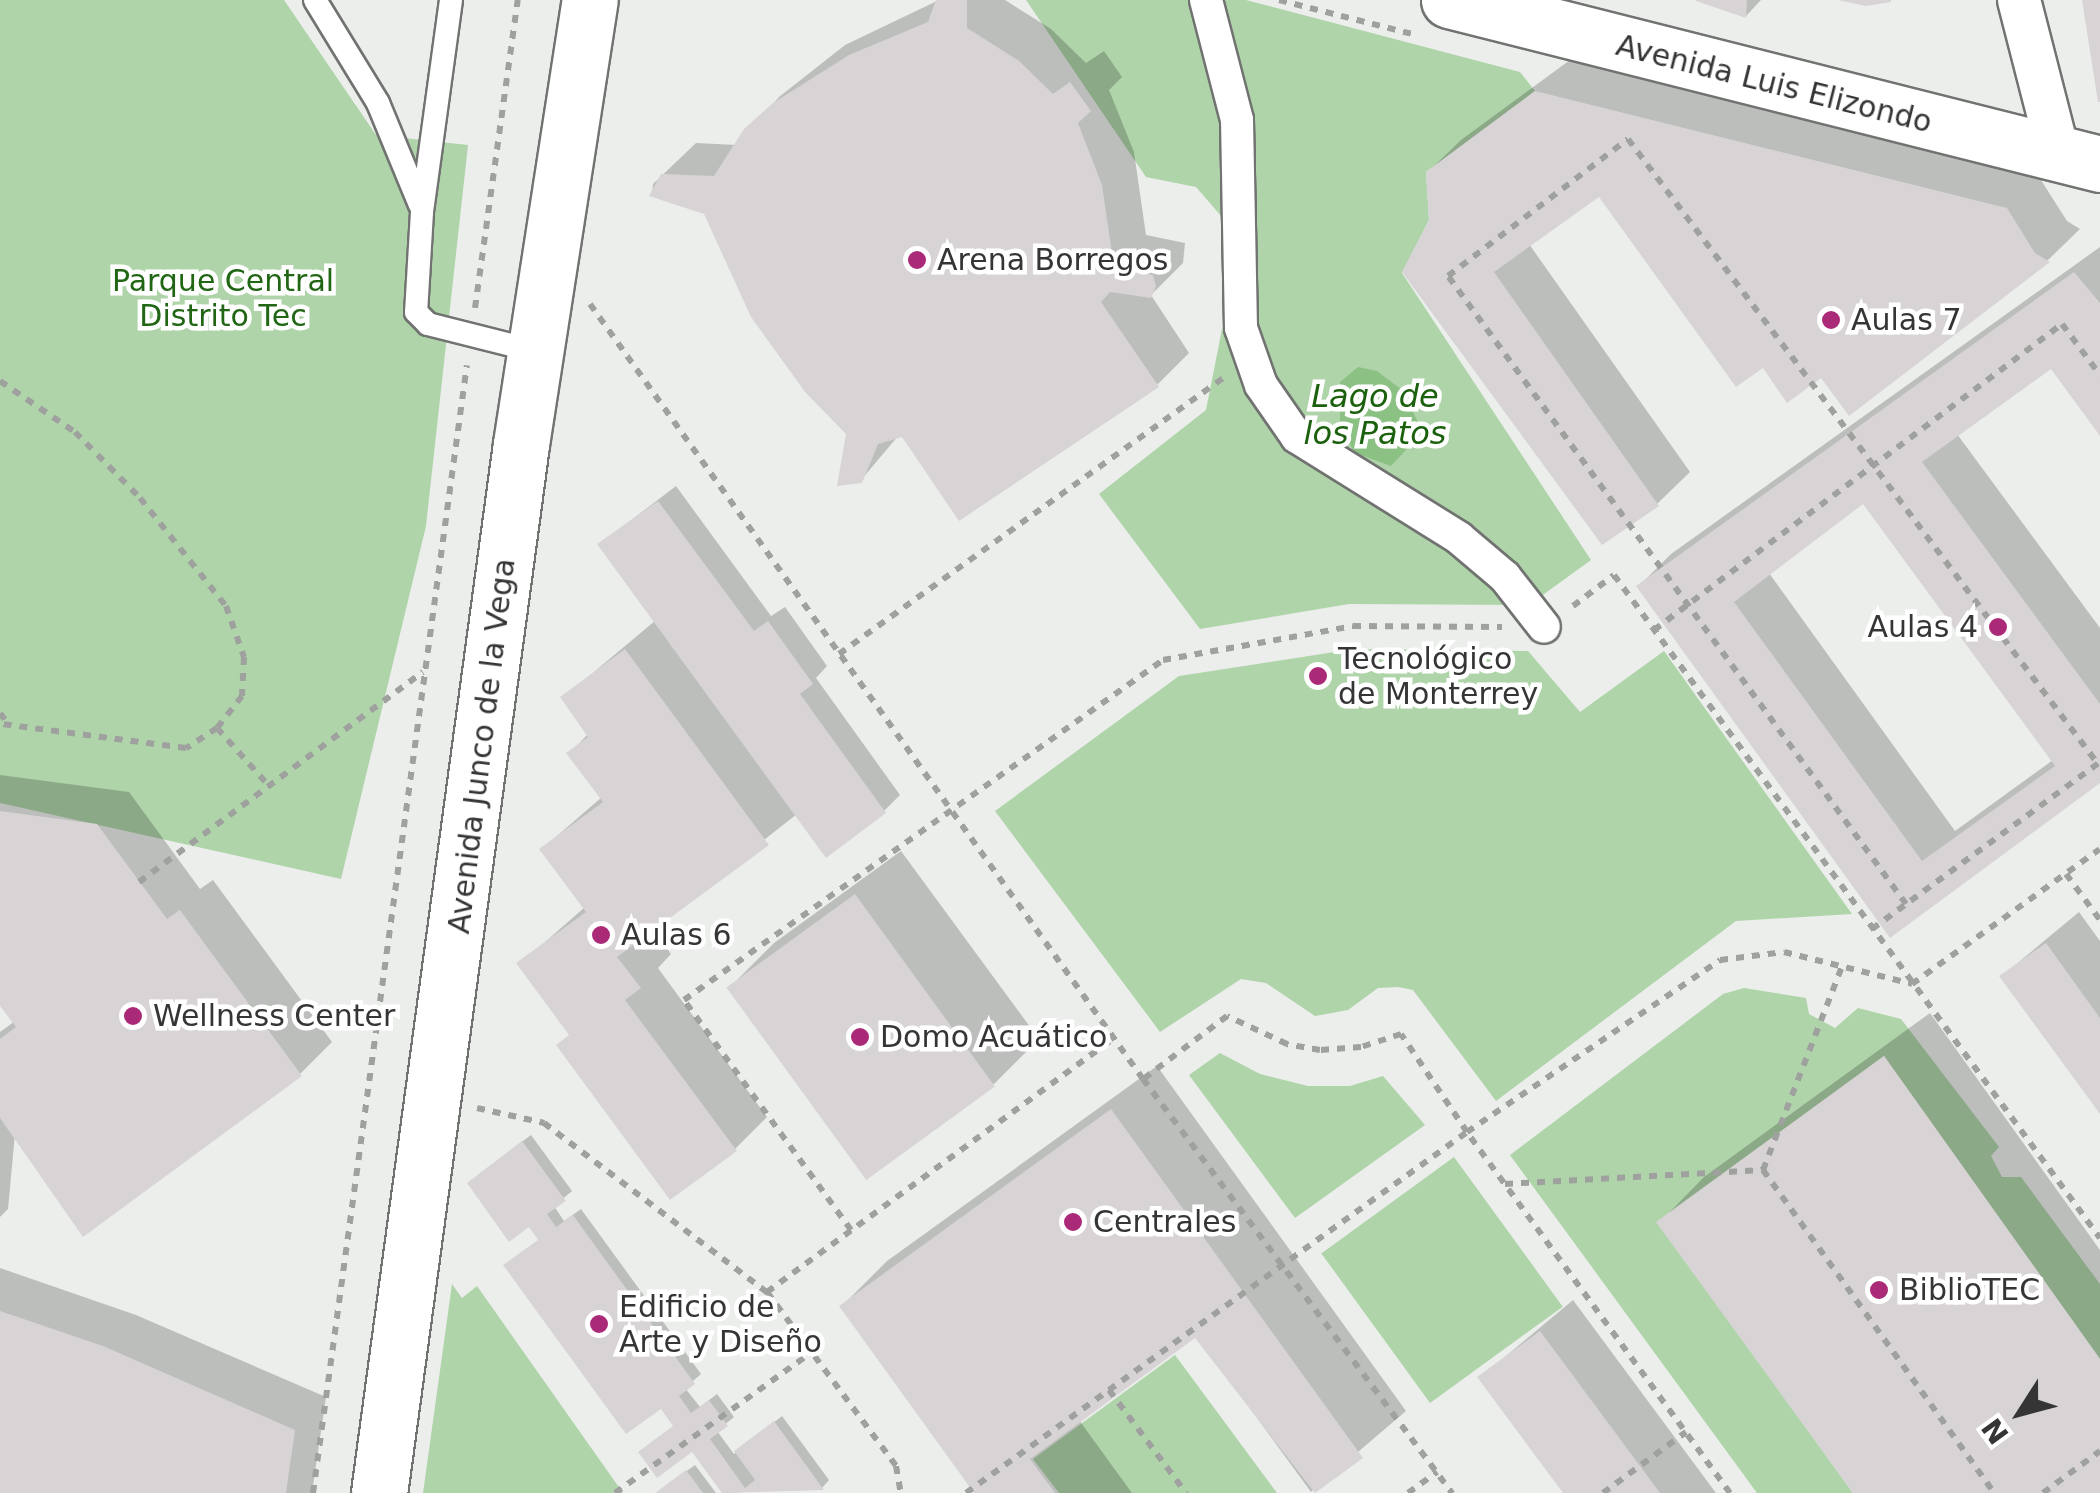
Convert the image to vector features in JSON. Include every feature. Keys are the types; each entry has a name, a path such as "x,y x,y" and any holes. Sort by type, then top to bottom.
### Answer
{"street":[{"name":"Avenida Junco de la Vega","path":"352,1493 506,345 562,0"},
{"name":"Avenida Junco de la Vega","path":"379,1493 434,1104 506,345 590,0"},
{"path":"1206,0 1237,120 1241,328 1251,358 1297,437 1459,538 1505,577 1544,627"},
{"name":"Avenida Luis Elizondo","path":"1450,0 2079,158"},
{"path":"2019,0 2079,158"}],"lane":[{"path":"315,0 378,103 422,212"},
{"path":"451,0 422,212 416,312 428,324 506,345"}],"path":[{"path":"313,1493 424,672 506,345 518,0"},
{"path":"1872,929 2099,763 1877,462 1628,139 1448,276 1906,904"},
{"path":"587,300 1143,1080 1452,1493"},
{"path":"1654,630 2062,324 2100,376"},
{"path":"839,654 1251,358"},
{"path":"0,382 75,432 140,498 226,606 244,657 242,696 217,728 186,748 5,725 0,713"},
{"path":"851,1230 684,1000 1164,660 1353,626 1544,627 1614,575 2100,1238"},
{"path":"139,882 424,672"},
{"path":"217,728 268,786"},
{"path":"966,1493 1467,1132 1720,960 1784,952 1912,984 2100,849"},
{"path":"2066,874 2100,920"},
{"path":"1763,1170 1842,966"},
{"path":"1143,1080 1227,1016 1287,1044 1320,1050 1361,1047 1401,1034 1467,1132 1730,1493"},
{"path":"767,1292 1114,1038"},
{"path":"434,1104 518,1113 544,1123 767,1292 896,1466 902,1492"},
{"path":"1505,1184 1763,1170"},
{"path":"1763,1170 1994,1493"},
{"path":"615,1493 812,1352"},
{"path":"1108,1390 1186,1493"},
{"path":"1603,1493 1686,1432"},
{"path":"2043,1493 2100,1452"},
{"path":"1408,1493 1436,1472"}],"green space":[{"name":"Parque Central Distrito Tec","path":"0,0 284,0 376,135 468,145 426,526 341,879 0,803"},
{"path":"1026,0 1246,0 1520,72 1535,91 1426,172 1429,220 1402,273 1591,560 1529,605 1349,604 1200,629 1099,494 1206,410 1240,238 1196,187 1146,177"},
{"path":"1354,649 1528,651 1580,712 1664,651 1852,914 1736,921 1496,1101 1413,990 1378,988 1348,1010 1315,1016 1266,983 1241,979 1160,1032 995,811 1179,676"},
{"path":"1744,988 1806,998 1809,1014 1835,1028 1858,1008 1901,1019 1999,1147 1991,1156 2002,1177 2021,1177 2100,1284 2100,1359 1884,1056 1657,1222 1853,1493 1757,1493 1510,1155 1723,994"},
{"path":"1220,1053 1260,1074 1308,1086 1350,1086 1383,1076 1425,1125 1295,1218 1189,1075"},
{"path":"1454,1157 1563,1307 1430,1403 1321,1253"},
{"path":"452,1284 462,1298 477,1286 623,1493 423,1493"},
{"path":"1175,1355 1277,1493 1059,1493 1033,1459"}],"water":[{"name":"Lago de los Patos","path":"1358,367 1377,371 1402,390 1417,420 1415,440 1391,466 1355,453 1340,427 1340,382"}],"building":[{"name":"Arena Borregos","path":"936,0 967,0 967,28 1019,61 1053,94 1070,82 1091,111 1078,123 1102,185 1114,267 1153,275 1156,286 1151,298 1110,292 1101,302 1159,387 959,521 902,437 878,444 862,483 837,486 846,434 805,392 751,317 704,214 649,196 661,174 714,176 744,129 773,103 849,55 928,22"},
{"path":"1696,0 1747,0 1746,18 1696,1"},
{"path":"1838,0 1891,0 1891,2 1866,6"},
{"path":"2082,0 2100,0 2100,102 2098,102"},
{"name":"Aulas 7","path":"1535,91 2007,208 2035,253 2050,262 1849,416 1821,378 1787,403 1763,368 1736,387 1599,197 1494,272 1659,506 1602,545 1402,272 1429,220 1426,172"},
{"name":"Aulas 4","path":"2074,272 2100,303 2100,436 2051,369 1922,462 2100,704 2100,783 1890,938 1636,586","holes":["1863,504 2055,766 1922,861 1734,602"]},
{"path":"658,501 754,631 768,621 813,684 800,694 886,813 826,858 597,544"},
{"name":"Aulas 6","path":"625,649 769,845 617,957 641,988 625,1000 737,1151 670,1200 556,1045 569,1035 516,963 586,912 539,849 603,802 566,753 588,737 560,697"},
{"name":"Wellness Center","path":"0,811 97,824 167,919 180,910 302,1076 83,1237 0,1118 0,1039 16,1027 0,1006"},
{"name":"Domo Acuático","path":"855,894 995,1087 866,1180 726,987"},
{"path":"2046,943 2100,1018 2100,1114 1999,976"},
{"name":"BiblioTEC","path":"1884,1056 2100,1359 2100,1493 1853,1493 1656,1222"},
{"name":"Centrales","path":"1111,1109 1363,1458 1315,1493 1195,1338 1030,1459 1055,1493 974,1493 839,1306"},
{"name":"Edificio de Arte y Diseño","path":"522,1141 566,1201 547,1214 556,1227 573,1215 695,1384 679,1396 691,1413 709,1400 728,1426 710,1439 745,1488 755,1480 734,1451 774,1421 824,1490 722,1493 692,1452 657,1478 638,1452 673,1426 661,1409 626,1434 503,1265 538,1240 529,1227 509,1242 467,1183"},
{"path":"0,1311 103,1346 295,1430 286,1493 0,1493"},
{"path":"1540,1331 1660,1493 1563,1493 1477,1377"},
{"path":"686,1470 703,1493 655,1493"}],"place":[{"name":"Arena Borregos","path":"917,260"},
{"name":"Aulas 7","path":"1831,320"},
{"name":"Aulas 4","path":"1998,627"},
{"name":"Tecnológico de Monterrey","path":"1318,676"},
{"name":"Aulas 6","path":"601,935"},
{"name":"Wellness Center","path":"133,1016"},
{"name":"Domo Acuático","path":"860,1037"},
{"name":"Centrales","path":"1073,1222"},
{"name":"BiblioTEC","path":"1879,1290"},
{"name":"Edificio de Arte y Diseño","path":"599,1324"}]}
